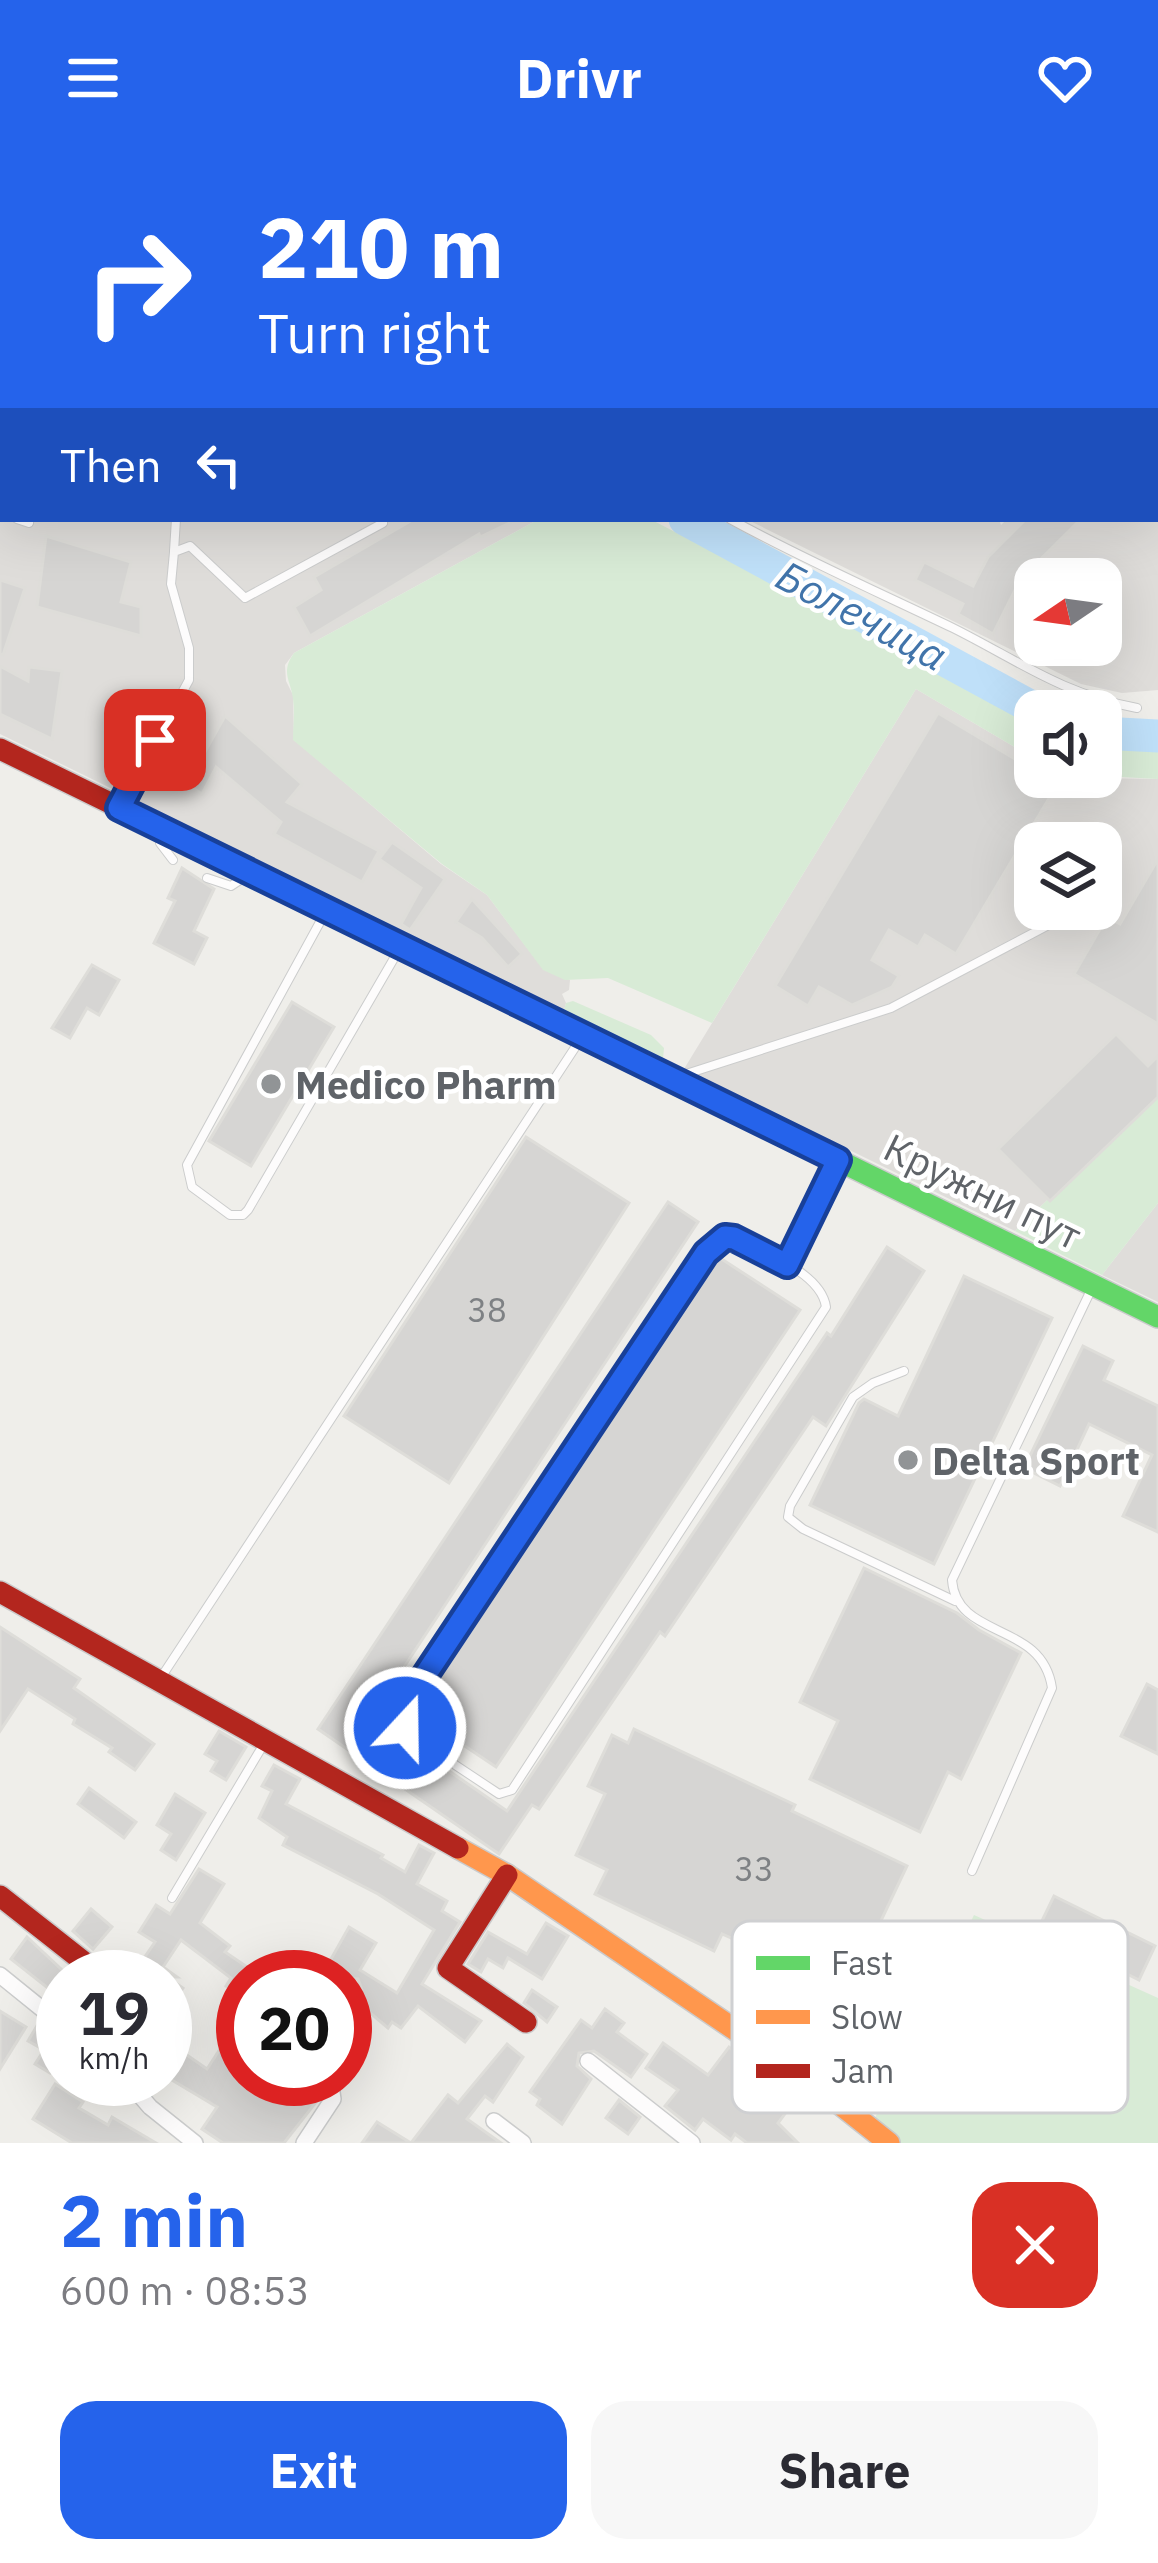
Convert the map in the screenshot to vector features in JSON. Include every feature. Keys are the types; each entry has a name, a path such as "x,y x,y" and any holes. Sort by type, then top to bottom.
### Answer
{"street":[{"name":"Кружни пут","path":"0,749 1158,1317"},
{"path":"0,1592 507,1875 732,2028"},
{"path":"507,1875 448,1968 526,2022"},
{"path":"0,1897 68,1950"},
{"path":"0,1975 36,2004"},
{"path":"588,2061 692,2143"},
{"path":"149,2106 195,2143"},
{"path":"304,2143 328,2106"},
{"path":"851,2113 889,2143"},
{"path":"494,2121 523,2143"}],"lane":[{"path":"119,808 189,680 189,648 171,584 176,522"},
{"path":"735,522 816,566 952,628 1057,686 1137,708"},
{"path":"173,552 190,546 244,598 383,523"},
{"path":"160,828 160,843 173,860"},
{"path":"207,878 231,886 250,874"},
{"path":"325,911 187,1165 192,1187 230,1215 244,1215 248,1210 400,946"},
{"path":"673,1078 891,1008 1039,930"},
{"path":"159,1681 583,1034"},
{"path":"787,1265 838,1160"},
{"path":"725,1237 734,1238 787,1265 821,1292 826,1307 512,1790 491,1791 410,1736 404,1707 706,1253 725,1237"},
{"path":"956,1602 952,1580 958,1562 1094,1286"},
{"path":"904,1371 872,1383 853,1397 788,1517 803,1529 956,1602 977,1620 1033,1648 1044,1661 1052,1688 971,1871"},
{"path":"172,1898 266,1740"}],"shaded area":[{"path":"0,522 534,522 294,653 285,665 293,695 294,740 441,864 487,895 543,969 570,980 569,990 562,994 564,1010 0,734"},
{"path":"752,522 1158,522 1158,690 1122,693 1081,684 1044,666 1122,666 1122,558 1014,558 1014,651"},
{"path":"916,689 1014,747 1014,798 1122,798 1122,778 1158,779 1158,1094 1015,1231 684,1069"},
{"path":"1158,1203 1158,1302 1102,1275"}],"green space":[{"path":"534,522 656,522 1014,708 1014,747 916,689 712,1023 608,978 565,980 543,970 487,895 442,864 293,740 290,660 294,653"},
{"path":"1122,743 1158,745 1158,779 1122,777"},
{"path":"573,1001 651,1035 664,1048 663,1059 564,1010"},
{"path":"1158,1094 1158,1203 1102,1275 1015,1231"},
{"path":"1128,1984 1158,1998 1158,2143 896,2143 873,2122 877,2113 1128,2113"}],"building":[{"path":"409,522 512,522 479,534 310,636 294,607 321,590 314,577"},
{"path":"1023,522 1078,522 1042,558 1014,558 1014,592 993,634 958,614 963,604 915,580 924,562 973,586 988,557"},
{"path":"46,536 131,562 121,602 141,607 141,636 37,607"},
{"path":"0,580 25,588 3,655 0,654"},
{"path":"0,666 28,681 29,667 62,671 52,739 0,714"},
{"path":"938,713 1014,758 1014,798 1049,798 1035,822 1014,822 1014,857 956,954 925,935 918,947 889,930 872,960 899,976 892,987 852,1005 819,987 808,1006 775,986"},
{"path":"225,716 302,784 287,802 379,851 362,882 274,834 281,822 216,767 202,794 187,784"},
{"path":"392,842 445,879 410,930 401,924 421,888 379,859"},
{"path":"1158,859 1158,1024 1074,974 1099,930 1122,930 1122,921"},
{"path":"182,868 214,889 194,931 207,938 194,964 154,943 175,901 168,898"},
{"path":"472,899 522,954 508,967 482,938 456,922"},
{"path":"92,965 119,980 99,1015 87,1008 70,1038 52,1028"},
{"name":"Medico Pharm","path":"292,1002 334,1027 251,1166 209,1141"},
{"path":"1116,1034 1148,1066 1158,1056 1158,1097 1050,1201 998,1149"},
{"path":"526,1137 629,1203 449,1483 344,1416"},
{"path":"668,1202 698,1222 371,1717 507,1811 887,1247 924,1271 826,1426 813,1417 665,1636 660,1632 539,1809 532,1805 499,1854 318,1729"},
{"path":"717,1256 800,1310 496,1767 414,1712"},
{"name":"Delta Sport","path":"964,1276 1052,1318 934,1564 810,1505 859,1403 864,1399 898,1416"},
{"path":"1083,1346 1113,1361 1104,1380 1158,1406 1158,1532 1123,1516 1152,1455 1089,1424 1060,1486 1024,1468"},
{"path":"864,1568 957,1613 1021,1653 961,1779 948,1772 920,1832 810,1779 838,1721 800,1702"},
{"path":"0,1627 80,1679 74,1688 154,1744 135,1770 109,1752 112,1748 73,1724 75,1719 28,1689 0,1731"},
{"path":"1147,1684 1158,1690 1158,1754 1121,1736"},
{"path":"634,1729 795,1805 792,1811 907,1866 881,1921 732,1921 732,1938 722,1934 714,1951 595,1894 607,1870 576,1855 605,1794 588,1786 612,1735 628,1743"},
{"path":"219,1731 246,1747 226,1780 211,1771 217,1761 205,1754"},
{"path":"274,1765 300,1779 286,1804 383,1855 405,1872 419,1845 434,1853 417,1884 447,1901 442,1911 460,1922 422,1984 481,2021 465,2042 418,2006 401,2028 392,2022 388,2028 372,2014 372,1977 397,1993 434,1930 378,1894 283,1845 287,1837 259,1818 272,1791 262,1786"},
{"path":"89,1788 136,1822 124,1838 78,1804"},
{"path":"175,1794 205,1813 176,1860 161,1850 171,1834 157,1825"},
{"path":"199,1869 224,1884 200,1923 230,1946 216,1950 216,1967 181,1940 174,1950 150,1950 155,1942 139,1932 156,1905 170,1914"},
{"path":"1054,1896 1104,1921 1042,1921"},
{"path":"91,1909 112,1927 93,1949 73,1931"},
{"path":"546,1923 568,1936 542,1979 508,1958 503,1968 488,1959 481,1972 468,1964 488,1932 527,1954"},
{"path":"349,1927 376,1943 372,1950 336,1950"},
{"path":"1128,1933 1155,1946 1139,1980 1128,1974"},
{"path":"27,1937 41,1950 36,1950 36,1979 11,1959"},
{"path":"532,1990 557,2007 547,2022 524,2003"},
{"path":"605,2009 624,2023 617,2032 647,2054 631,2077 594,2051 579,2053 577,2066 591,2079 562,2124 537,2105 540,2099 530,2092 581,2020 592,2028"},
{"path":"0,2011 26,2027 0,2069"},
{"path":"663,2043 708,2075 729,2047 732,2113 786,2113 778,2123 798,2143 747,2143 735,2134 731,2140 703,2119 695,2130 665,2106 678,2090 646,2068"},
{"path":"507,2044 523,2057 493,2102 485,2096 467,2119 501,2143 411,2143 448,2095 458,2103"},
{"path":"216,2055 216,2106 313,2106 284,2143 223,2143 202,2129 217,2107 192,2092 192,2059 207,2069"},
{"path":"619,2100 640,2117 628,2134 606,2118"},
{"path":"41,2106 80,2106 108,2125 112,2117 156,2143 72,2143 33,2119"},
{"path":"377,2122 411,2143 362,2143"}],"waterway":[{"name":"Болечица","path":"691,522 1014,697"},
{"name":"Болечица","path":"1122,734 1158,736"}],"traffic: fast":[{"path":"801,1142 1158,1317"}],"traffic: slow":[{"path":"458,1848 507,1875 732,2028"},
{"path":"851,2113 889,2143"}],"traffic: jam":[{"path":"0,749 801,1142"},
{"path":"0,1592 458,1848"},
{"path":"507,1875 448,1968 526,2022"},
{"path":"0,1896 69,1950"}],"place":[{"name":"Medico Pharm","path":"271,1084"},
{"name":"Delta Sport","path":"908,1460"}],"route":[{"path":"155,740 119,808 838,1160 787,1265 734,1238 725,1237 706,1253 404,1707 405,1728"}]}
